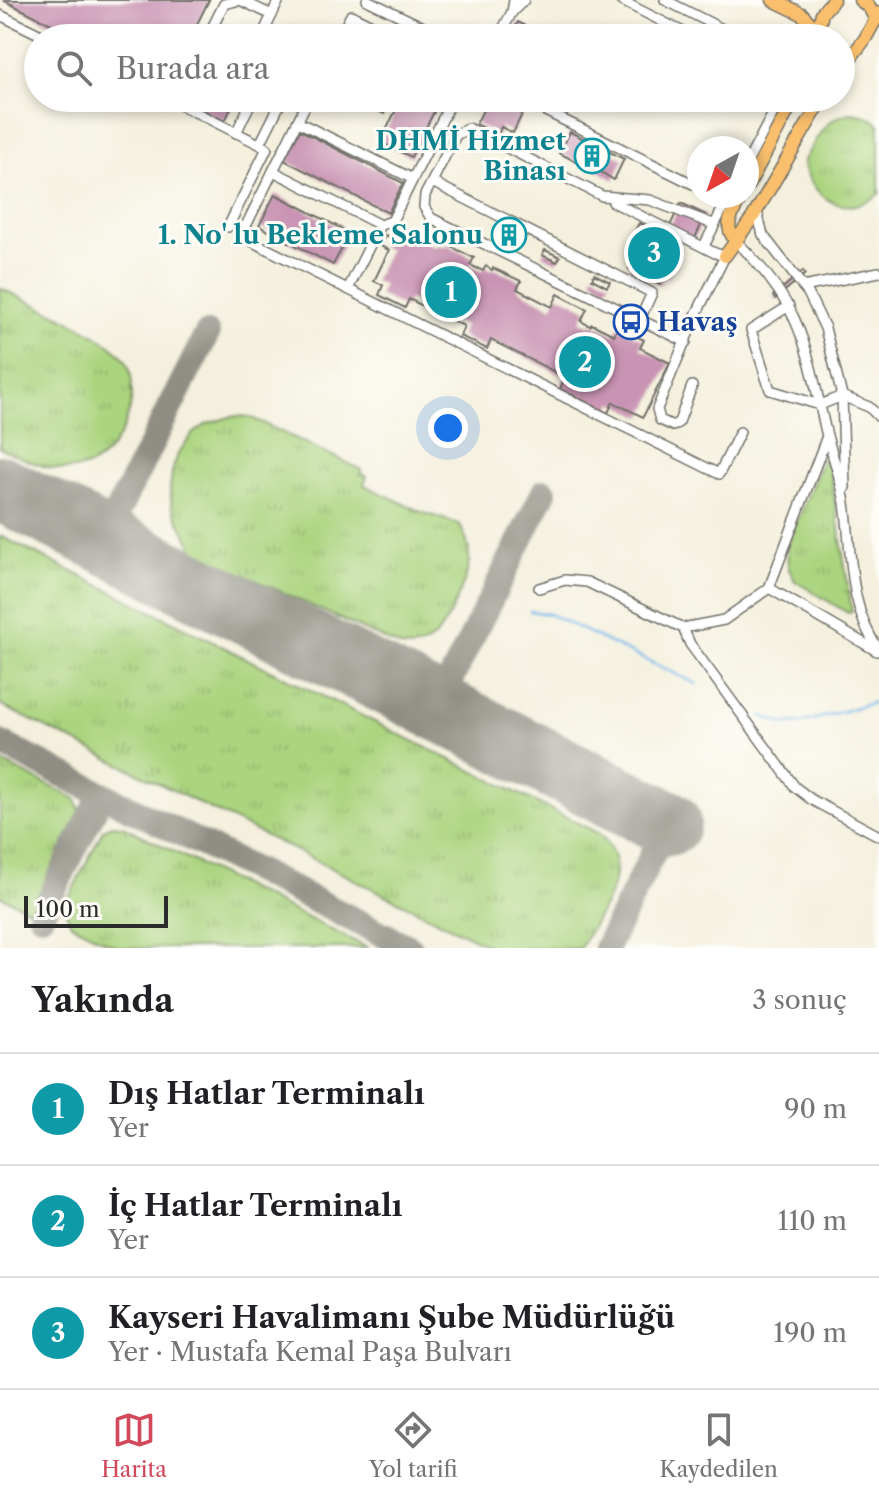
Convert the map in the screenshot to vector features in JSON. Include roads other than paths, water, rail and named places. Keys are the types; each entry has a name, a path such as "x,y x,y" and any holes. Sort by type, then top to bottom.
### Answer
{"main road":[{"path":"773,0 802,14 810,24"},
{"path":"820,24 822,13 833,0"},
{"path":"855,42 877,16 860,0"},
{"path":"759,165 787,112"},
{"path":"725,256 757,212 815,112"},
{"path":"736,208 728,224 730,235 737,242"}],"lane":[{"path":"214,24 224,4 240,0 272,15"},
{"path":"268,24 279,0"},
{"path":"367,0 417,24"},
{"path":"512,12 514,0"},
{"path":"506,24 524,0"},
{"path":"620,0 667,24"},
{"path":"665,0 712,24"},
{"path":"0,15 24,27"},
{"path":"346,24 351,15 369,24"},
{"path":"195,112 267,148 228,227"},
{"path":"236,133 246,112"},
{"path":"260,144 276,112"},
{"path":"303,112 241,236 719,474 740,432"},
{"path":"348,289 380,225 392,221 446,112"},
{"path":"547,112 687,181"},
{"path":"759,140 774,112"},
{"path":"298,122 413,179"},
{"path":"686,342 431,218 424,203 456,135 468,128 725,256 657,409 660,420 673,426 677,424 692,386"},
{"path":"273,171 380,225"},
{"path":"432,182 652,293 640,319"},
{"path":"602,196 650,200 713,224"},
{"path":"704,246 720,208"},
{"path":"757,212 763,235 803,287 825,328 842,396 844,499 857,604 864,626 879,651"},
{"path":"737,242 770,276 789,306 805,342 844,499"},
{"path":"803,287 879,272"},
{"path":"789,306 751,330 770,390 820,405 842,396 869,407 879,417"},
{"path":"539,588 565,580 587,582 683,628 724,620 769,588 827,436"},
{"path":"769,588 879,651"},
{"path":"683,628 690,644 795,787 812,800 879,836"}],"waterway":[{"path":"530,611 549,614 697,684"},
{"path":"762,716 784,724 801,723 879,701"}],"place":[{"name":"DHMİ Hizmet Binası","path":"592,156"},
{"name":"1. No' lu Bekleme Salonu","path":"509,235"},
{"name":"Kayseri Havalimanı Şube Müdürlüğü","path":"654,253"},
{"name":"Dış Hatlar Terminalı","path":"451,292"},
{"name":"Havaş","path":"631,322"},
{"name":"İç Hatlar Terminalı","path":"585,362"}]}
